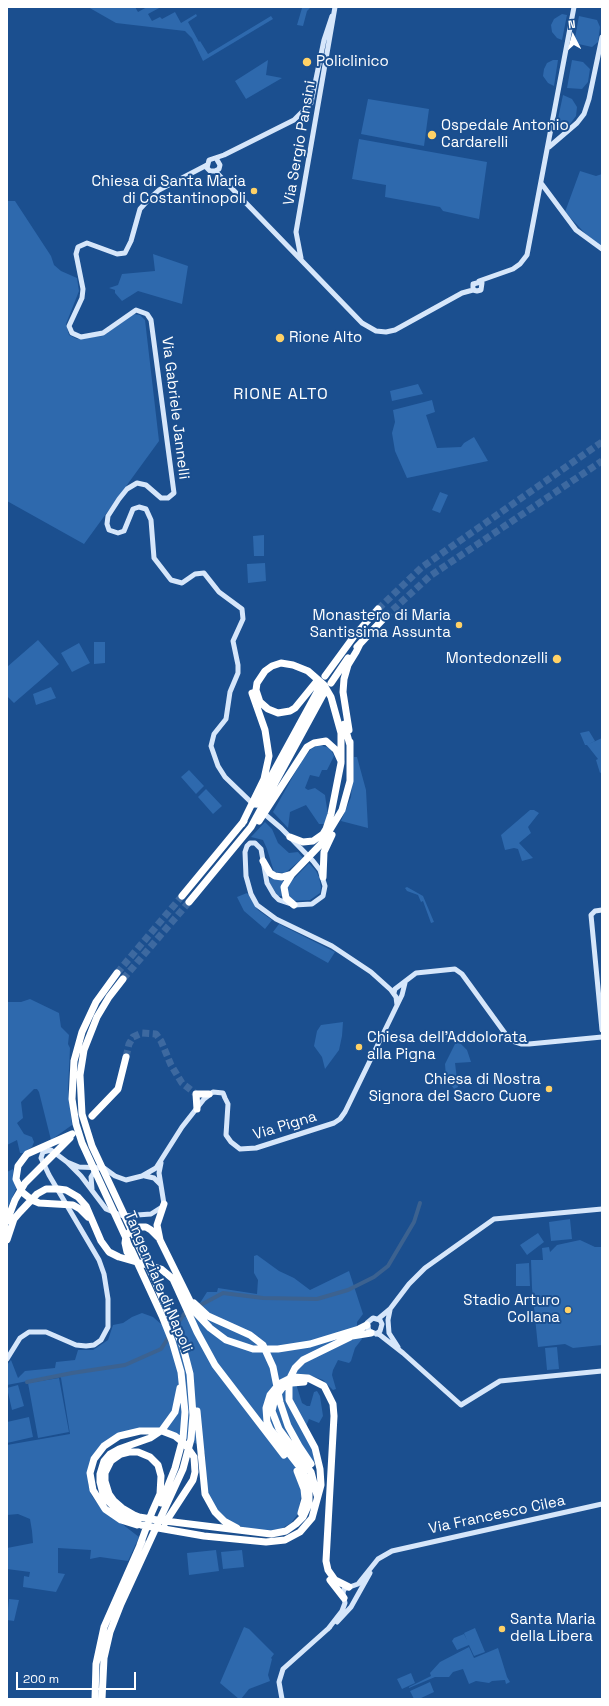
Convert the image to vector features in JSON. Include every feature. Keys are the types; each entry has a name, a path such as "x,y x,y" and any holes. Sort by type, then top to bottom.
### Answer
{"highway":[{"path":"324,675 378,609"},
{"path":"331,682 360,644 385,617"},
{"path":"323,877 324,852 342,810 350,781 350,733 343,692 344,679 348,665 360,644"},
{"path":"242,824 264,779 269,756 265,730 251,691 254,678 264,666 280,659 302,662 327,682 350,745"},
{"path":"182,896 242,824 261,796 319,683 299,705 290,711 273,712 263,706 257,696 256,690 259,677 272,666 287,663 314,672"},
{"path":"189,902 251,827 326,691"},
{"path":"290,837 303,842 313,841 326,829 329,821 335,798 342,752 341,733 333,695"},
{"path":"251,827 262,819 307,747 314,743 326,742 336,750 341,764"},
{"path":"333,823 337,808 335,798"},
{"path":"294,905 286,898 284,890 292,874 315,852 342,810"},
{"path":"263,861 270,873 275,876 282,877 292,874"},
{"name":"Tangenziale di Napoli","path":"102,1699 102,1648 116,1614 146,1552 160,1508 172,1478 180,1450 185,1412 182,1380 175,1350 162,1316 74,1134 72,1081 75,1057 91,1012 117,973"},
{"name":"Tangenziale di Napoli","path":"95,1699 95,1674 108,1617 140,1545 186,1461 193,1415 191,1381 186,1356 169,1312 95,1152 85,1126 80,1089 81,1067 84,1050 97,1017 123,979 121,988"},
{"path":"84,1050 93,1041"},
{"path":"92,1116 113,1096 119,1085 126,1057"},
{"path":"197,1108 196,1094 209,1094"},
{"path":"74,1134 34,1149 24,1156 18,1166 16,1179 22,1192 32,1200 43,1203 68,1204 80,1209 87,1215 98,1235"},
{"path":"7,1240 10,1230 10,1220 20,1191 35,1172 74,1134"},
{"path":"10,1220 28,1201 37,1194 46,1189 62,1189 78,1197 86,1206 103,1246 114,1254 158,1268 167,1273 175,1283 202,1343 222,1375 314,1478 318,1501"},
{"path":"164,1204 157,1225 160,1240 184,1291 196,1313 210,1328 231,1342 253,1348 270,1350 297,1347 359,1329 367,1325"},
{"path":"142,1263 129,1254 125,1246 127,1234 134,1228 142,1226 151,1230 160,1240"},
{"path":"160,1508 162,1476 153,1459 142,1453 134,1451 121,1454 114,1459 105,1473 106,1485 114,1501 127,1512 139,1517 253,1533 276,1534 291,1528 303,1517 310,1500 309,1484 299,1446 288,1426 280,1402 273,1367 263,1345 250,1335 213,1319 203,1312 184,1291"},
{"path":"184,1303 196,1321 210,1334 229,1346 246,1352 266,1354 292,1352 350,1337 373,1333"},
{"path":"146,1552 169,1518 193,1480 195,1472 194,1457 186,1444 175,1436 154,1431 132,1432 113,1439 100,1449 92,1463 90,1478 97,1498 108,1512 128,1524 141,1526 204,1536 277,1542 293,1537 304,1529 312,1518 318,1501 321,1485 320,1469 315,1448 289,1400 288,1387 291,1375 299,1364 308,1357 350,1337"},
{"path":"141,1526 121,1514 110,1505 103,1494 100,1478 102,1466 110,1454 119,1449 150,1438 160,1432 169,1423 175,1412 180,1390 175,1350"},
{"path":"186,1356 196,1396 204,1490 215,1512 228,1523 253,1533"},
{"path":"304,1467 278,1429 272,1411 275,1398 283,1388 303,1379 312,1379 322,1384 331,1397 334,1411 330,1451 326,1561 330,1574 344,1598"},
{"path":"338,1586 349,1587"}],"main road":[{"path":"335,7 324,40 311,103 294,120 209,160 207,167 215,172 366,326 381,332 395,330 462,293 473,290 481,290 483,281"},
{"name":"Via Sergio Pansini","path":"301,259 296,232 335,7"},
{"path":"473,290 473,284 513,269 526,256 552,130 574,7"},
{"path":"548,148 577,123 584,114 589,99 602,37"},
{"path":"552,130 555,134 564,134"},
{"path":"215,172 219,169 220,165 216,158"},
{"name":"Via Gabriele Jannelli","path":"207,167 159,190 149,199 140,209 131,241 125,253 117,254 86,243 78,248 76,254 83,289 82,298 69,326 72,333 81,337 103,334 136,310 147,314 151,320 174,493 168,498 161,498 146,485 137,483 127,489 119,499 108,516 107,524 112,532 118,533 124,531 133,509 139,507 146,509 152,520 154,558 171,580 182,583 196,574 204,573 216,589 239,606 244,613 243,619 233,641 238,665 238,673 230,692 226,719 214,734 211,746 218,766 225,777 241,794 274,822 302,849 317,866 323,877"},
{"path":"541,183 576,230 602,249"},
{"path":"323,877 325,892 320,899 312,904 294,905 283,902 274,895 268,883 260,847 255,843 248,844 245,858 248,884 254,900 261,909 276,919 342,952 398,992 411,976 421,971 448,969 457,970 464,977 507,1036 520,1044 602,1037"},
{"path":"602,910 595,911 591,915 602,1030"},
{"name":"Via Pigna","path":"209,1094 218,1092 222,1093 225,1098 228,1104 226,1134 231,1142 240,1149 256,1148 319,1129 340,1119 345,1112 397,1005 398,992"},
{"path":"142,1176 156,1168 182,1127 209,1094"},
{"path":"7,1359 20,1338 29,1332 46,1332 76,1345 86,1346 98,1343 107,1331 109,1311 104,1274 99,1260 49,1175 41,1155 45,1150 51,1150 67,1162 81,1176 106,1209 123,1216 154,1213 161,1209 164,1204 159,1173 162,1159"},
{"path":"67,1162 79,1167 101,1167 126,1180 142,1176 151,1176 158,1181 160,1185"},
{"path":"95,1194 91,1185 91,1176 93,1171 101,1167"},
{"path":"602,1210 500,1218 487,1223 425,1268 409,1284 384,1315 378,1319 371,1319 367,1325 367,1329 382,1336 403,1352 461,1405 500,1382 523,1378 602,1371"},
{"path":"390,1309 388,1320 389,1333 403,1352"},
{"path":"373,1333 382,1327 381,1322 378,1319"},
{"name":"Via Francesco Cilea","path":"328,1629 342,1611 344,1598 343,1591 360,1582 378,1559 397,1549 602,1504"},
{"name":"Via Francesco Cilea","path":"282,1699 279,1682 283,1669 344,1616 375,1566 397,1549"},
{"path":"349,1587 354,1588 358,1594"}],"shaded area":[{"path":"88,7 135,7 138,12 147,7 161,7 148,14 152,21 160,17 162,19 175,12 181,23 196,14 197,16 188,22 199,42 200,41 208,54 271,16 273,19 203,61 192,38 185,31 116,23"},
{"path":"298,7 311,7 307,11 303,26 297,25 302,8"},
{"path":"562,14 567,15 562,40 557,38 552,32 551,25 554,19"},
{"path":"579,16 597,20 600,27 598,42 592,47 574,43"},
{"path":"268,60 266,75 282,78 246,99 235,81"},
{"path":"553,60 558,60 554,86 548,83 543,76 547,63"},
{"path":"572,60 583,62 590,69 588,82 582,89 567,88"},
{"path":"563,95 572,99 577,107 576,116 570,124 562,128 556,128"},
{"path":"368,99 429,109 424,146 361,134"},
{"path":"359,139 487,162 479,219 443,211 440,207 385,197 386,185 352,179"},
{"path":"580,171 596,176 602,174 602,248 597,246 565,212"},
{"path":"7,201 15,201 51,256 54,265 61,271 77,278 79,291 66,324 69,335 77,339 103,336 134,314 140,315 145,320 159,441 84,544 7,501"},
{"path":"153,254 188,266 182,304 138,291 122,301 115,293 115,290 109,288 118,285 122,274 155,271"},
{"path":"418,384 423,394 392,401 390,391"},
{"path":"432,400 435,412 426,415 437,448 461,447 464,443 474,437 488,461 407,478 395,451 392,433 395,422 393,410"},
{"path":"440,492 448,495 440,513 432,510"},
{"path":"264,535 264,556 254,556 253,536"},
{"path":"265,563 266,581 248,583 247,564"},
{"path":"38,640 59,664 14,703 7,696 7,667"},
{"path":"94,642 105,642 105,663 94,664"},
{"path":"79,643 90,663 72,672 61,653"},
{"path":"51,687 56,698 36,705 33,694"},
{"path":"589,731 595,741 589,744 602,738 602,772 600,773 596,760 598,759 587,745 585,745 580,733"},
{"path":"319,745 330,748 334,756 327,770 322,770 319,777 310,775 305,788 308,790 315,788 325,795 328,816 324,824 319,824 306,805 290,812 288,828 273,812 301,762 311,749"},
{"path":"354,757 357,757 366,790 368,828 341,821 351,797"},
{"path":"189,770 204,786 196,794 181,777"},
{"path":"206,789 222,806 213,814 198,797"},
{"path":"530,810 534,810 539,813 528,827 531,833 519,843 533,858 522,861 518,849 514,848 505,850 501,835"},
{"path":"265,822 272,829 278,843 289,853 298,852 303,858 285,873 274,872 263,840 251,837"},
{"path":"309,863 319,877 321,887 320,893 310,900 293,901 288,897 286,887"},
{"path":"270,878 283,881 282,896 278,896 269,882"},
{"path":"407,887 423,896 434,922 431,923 423,901 421,902 418,895 407,891 405,888"},
{"path":"247,893 258,910 272,920 265,929 244,911 237,897"},
{"path":"279,924 335,952 328,963 273,932"},
{"path":"30,999 59,1013 61,1027 69,1035 68,1044 70,1048 68,1089 72,1125 51,1140 39,1092 37,1089 34,1089 21,1102 23,1118 17,1123 24,1134 32,1137 34,1142 32,1147 23,1153 20,1153 17,1140 7,1145 7,1002 21,1002"},
{"path":"343,1022 339,1050 325,1069 322,1057 314,1046 317,1031 321,1025"},
{"path":"457,1040 467,1050 471,1062 455,1063 458,1087 454,1089 446,1077 445,1064"},
{"path":"13,1169 16,1189 7,1209 7,1172"},
{"path":"570,1219 572,1239 551,1241 549,1222"},
{"path":"538,1233 544,1242 527,1255 520,1245"},
{"name":"Stadio Arturo Collana","path":"580,1240 595,1247 602,1247 602,1345 573,1348 565,1344 538,1347 532,1288 531,1260 543,1260 542,1248 549,1247 550,1252 557,1245"},
{"path":"257,1255 279,1271 294,1278 310,1290 349,1271 363,1314 357,1322 357,1327 362,1339 355,1348 351,1361 349,1363 338,1360 333,1370 332,1375 336,1389 333,1390 323,1380 306,1374 297,1375 297,1387 302,1403 310,1406 314,1392 317,1391 320,1396 323,1416 319,1423 309,1419 304,1431 311,1445 315,1462 292,1470 297,1475 302,1491 298,1514 291,1523 279,1530 267,1532 249,1529 233,1524 219,1515 207,1492 205,1453 197,1444 176,1434 132,1430 99,1448 88,1484 92,1496 100,1507 139,1537 128,1561 100,1557 90,1559 91,1550 58,1548 58,1573 65,1574 56,1592 23,1587 24,1576 29,1577 30,1572 7,1569 7,1548 33,1543 32,1531 30,1519 18,1514 7,1515 7,1445 70,1434 61,1378 59,1375 7,1385 7,1365 11,1360 18,1378 25,1371 55,1368 56,1362 75,1360 78,1350 93,1350 108,1340 113,1325 123,1323 142,1313 153,1317 161,1324 186,1316 200,1303 207,1292 217,1292 218,1288 257,1294 258,1280 254,1273 254,1256"},
{"path":"529,1263 530,1286 516,1286 516,1264"},
{"path":"557,1347 559,1369 547,1370 545,1348"},
{"path":"59,1378 69,1432 38,1438 28,1383"},
{"path":"18,1385 24,1406 12,1410 7,1388"},
{"path":"29,1417 33,1437 7,1443 7,1422"},
{"path":"216,1550 219,1571 189,1575 187,1553"},
{"path":"242,1550 244,1567 223,1569 221,1552"},
{"path":"9,1599 19,1600 14,1621 7,1620"},
{"path":"244,1627 249,1629 274,1654 271,1658 268,1675 270,1681 249,1689 241,1699 239,1699 220,1683"},
{"path":"475,1628 485,1652 474,1656 469,1645 457,1650 452,1641 454,1638 464,1634 467,1640 464,1633"},
{"path":"469,1647 474,1658 498,1648 510,1682 506,1684 505,1680 492,1681 489,1683 476,1681 469,1684 463,1669 453,1672 449,1677 435,1677 409,1688 431,1676 430,1673 440,1662"},
{"path":"411,1673 415,1683 402,1689 397,1679"},
{"path":"430,1682 434,1692 419,1699 414,1699 410,1691"}],"waterway":[{"path":"197,1307 223,1293 263,1298 317,1299 348,1290 374,1277 388,1266 414,1222 420,1203"},
{"path":"27,1382 125,1365 161,1349 184,1314 189,1311"}],"tunnel":[{"path":"378,609 422,567 602,442"},
{"path":"385,617 430,576 602,461"},
{"path":"117,973 182,896"},
{"path":"123,979 189,902"},
{"path":"126,1057 129,1044 133,1037 142,1033 156,1034 161,1041 171,1065 182,1083 196,1094"}],"place":[{"name":"Policlinico","path":"307,62"},
{"name":"Ospedale Antonio Cardarelli","path":"432,135"},
{"name":"Chiesa di Santa Maria di Costantinopoli","path":"254,191"},
{"name":"Rione Alto","path":"280,338"},
{"name":"Monastero di Maria Santissima Assunta","path":"459,625"},
{"name":"Montedonzelli","path":"557,659"},
{"name":"Chiesa dell'Addolorata alla Pigna","path":"359,1047"},
{"name":"Chiesa di Nostra Signora del Sacro Cuore","path":"549,1089"},
{"name":"Stadio Arturo Collana","path":"568,1310"},
{"name":"Santa Maria della Libera","path":"502,1629"}],"district":[{"name":"RIONE ALTO","path":"281,395"}]}
